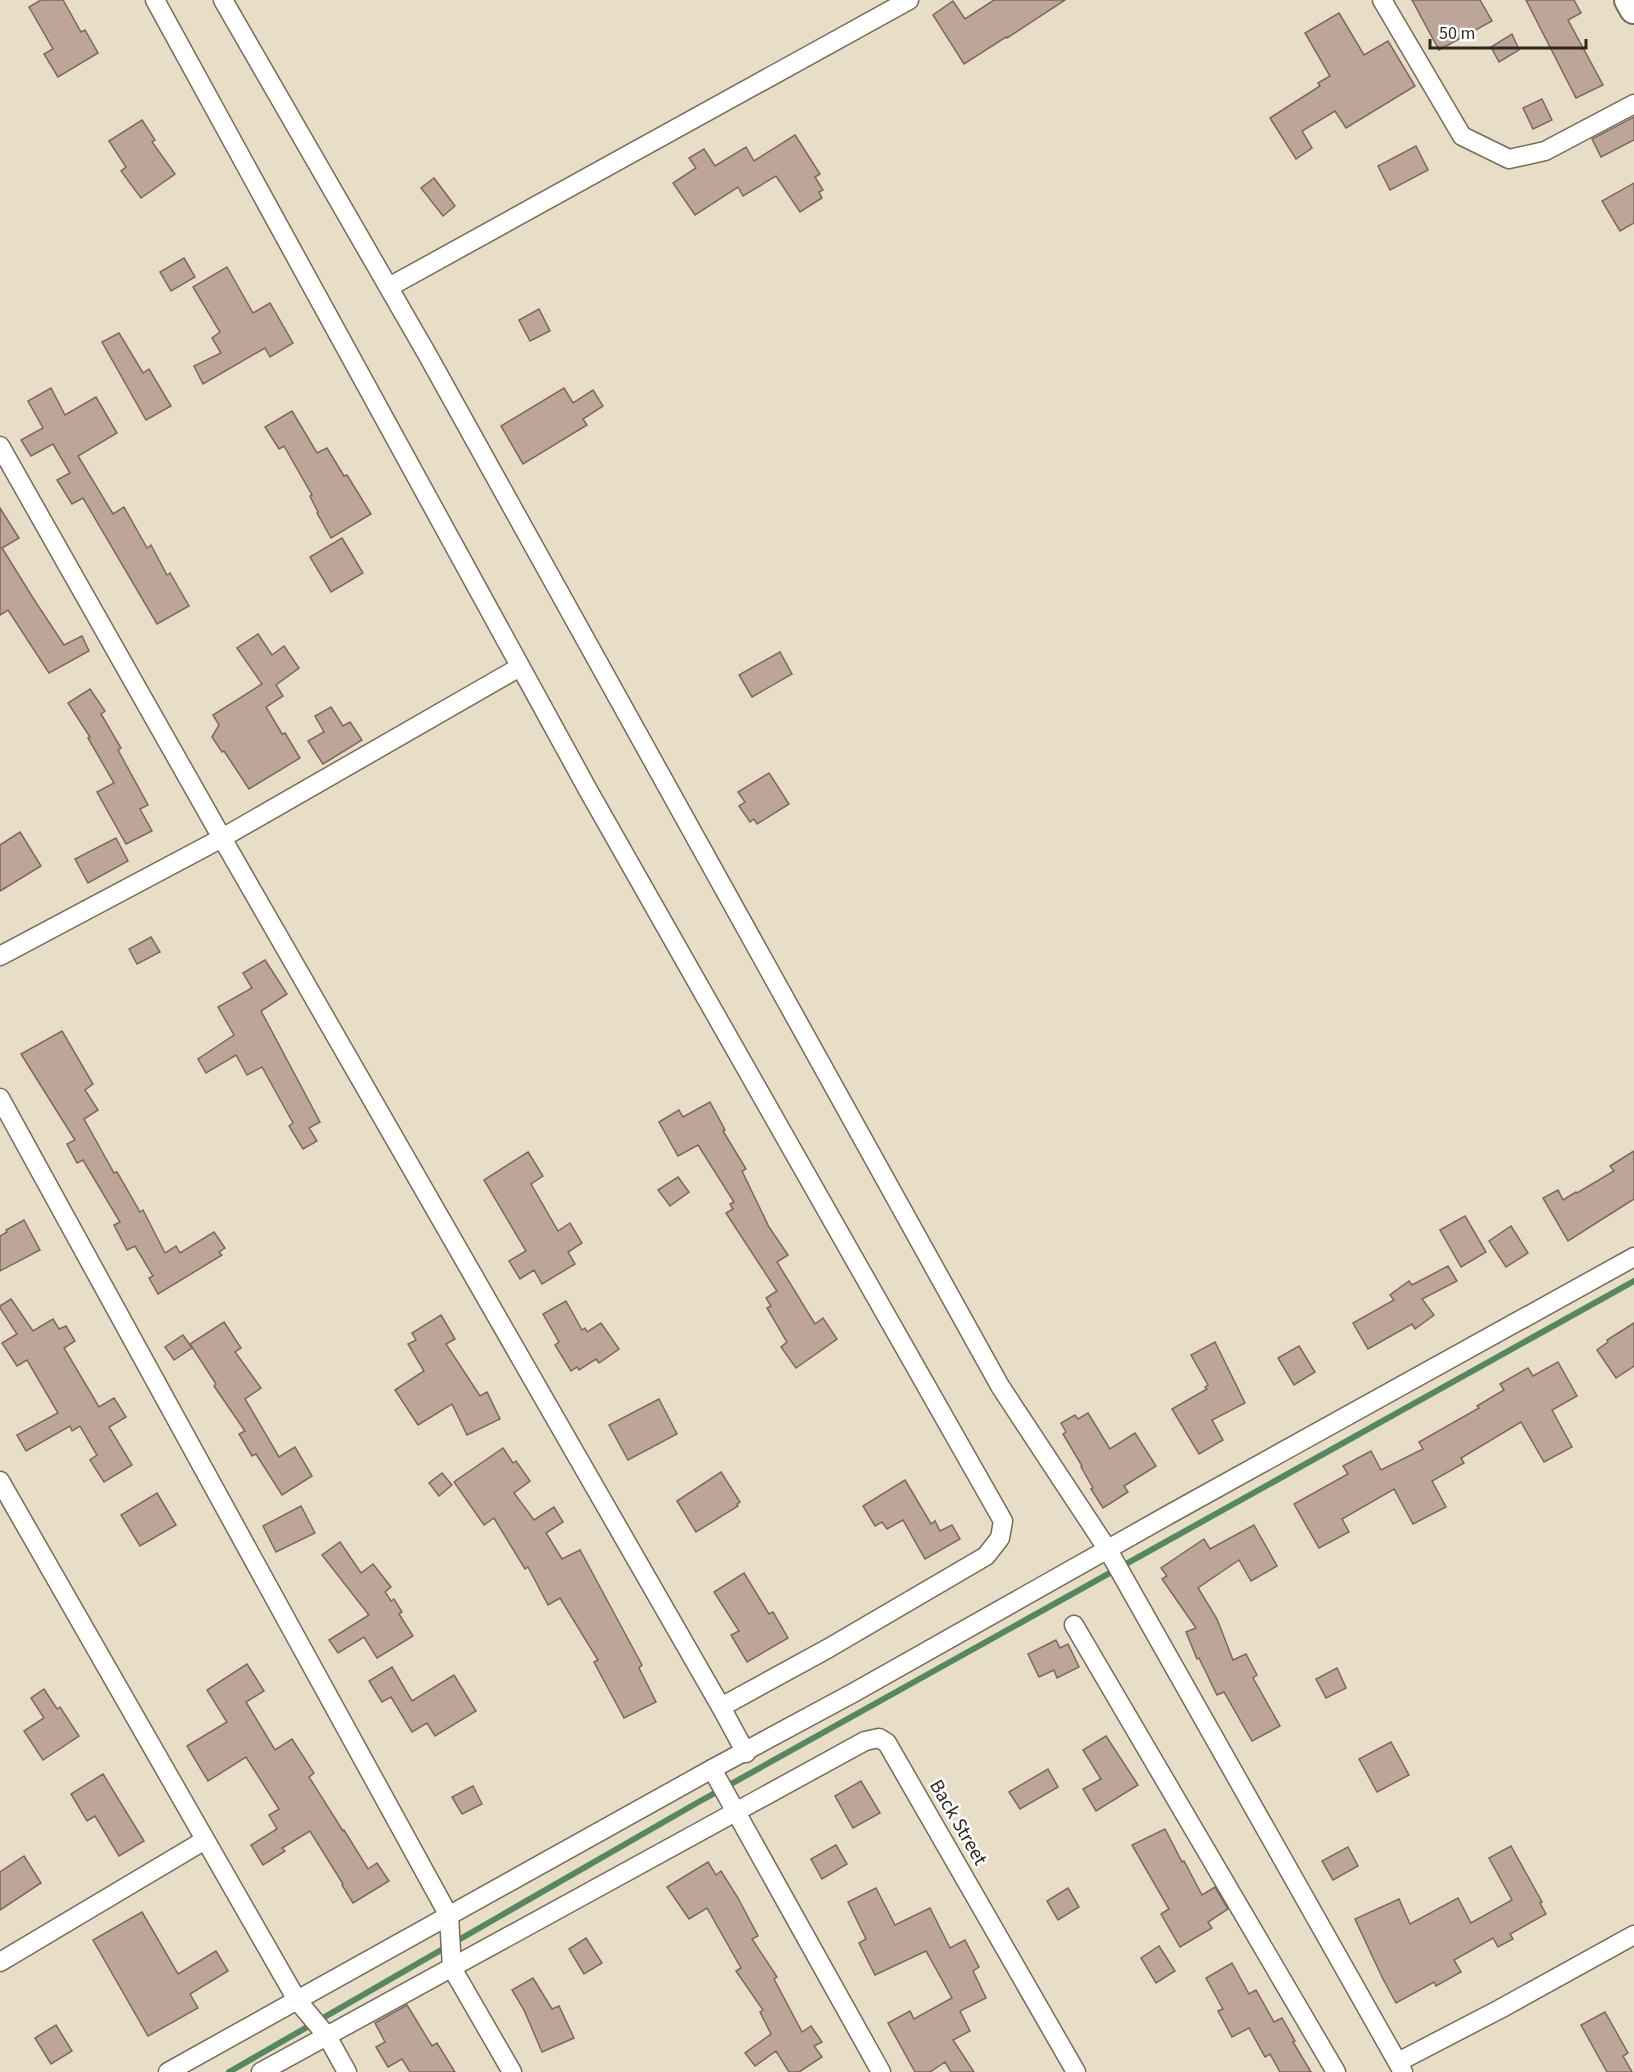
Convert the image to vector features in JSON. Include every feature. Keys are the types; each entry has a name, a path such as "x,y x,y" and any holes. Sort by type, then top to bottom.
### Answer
{"main road":[{"path":"1629,0 1634,9"}],"street":[{"path":"155,0 588,790 1003,1521 1000,1538 986,1556 827,1649 721,1707"},
{"path":"223,0 389,287 1000,1386 1108,1550 1400,2067 1634,1935"},
{"path":"389,287 909,0"},
{"path":"1382,0 1462,136 1509,159 1545,151 1634,104"},
{"path":"0,446 746,1753"},
{"path":"0,956 222,838 520,667"},
{"path":"0,1098 449,1916 452,1968 512,2072"},
{"path":"168,2072 712,1769 746,1753 1634,1257"},
{"path":"0,1481 297,2000 327,2036 346,2072"},
{"path":"1074,1625 1336,2072"},
{"name":"Back Street","path":"736,1812 865,1741 879,1738 887,1743 1076,2072"},
{"path":"712,1769 881,2072"},
{"path":"261,2072 736,1812"},
{"path":"0,1962 205,1840"}],"building":[{"path":"41,0 63,0 81,32 85,30 98,53 58,77 44,54 53,49 29,7"},
{"path":"994,0 1065,0 964,64 933,15 953,1 965,19"},
{"path":"1412,0 1480,0 1492,21 1439,50"},
{"path":"1526,0 1574,0 1581,13 1568,20 1603,85 1576,98"},
{"path":"1339,13 1364,55 1388,41 1415,86 1346,128 1335,111 1302,131 1312,148 1296,159 1270,118 1320,86 1318,83 1330,76 1305,33"},
{"path":"1512,34 1519,50 1499,62 1491,47"},
{"path":"1542,99 1552,120 1533,129 1523,108"},
{"path":"1634,117 1634,140 1601,157 1592,139"},
{"path":"142,120 155,140 152,142 175,174 141,198 121,171 126,167 109,141"},
{"path":"795,135 820,174 815,177 823,190 819,192 822,198 800,212 776,176 743,196 738,187 695,215 673,183 696,168 689,158 704,149 715,166 746,147 754,161"},
{"path":"1416,146 1428,170 1390,190 1378,166"},
{"path":"434,178 455,206 443,216 421,188"},
{"path":"1634,183 1634,223 1620,231 1602,201"},
{"path":"184,258 195,277 171,291 160,272"},
{"path":"227,267 253,313 270,303 293,343 270,357 265,348 203,384 194,366 221,353 212,338 220,332 193,287"},
{"path":"539,309 550,331 530,341 519,320"},
{"path":"119,333 143,373 149,369 171,406 146,420 102,342"},
{"path":"51,388 65,415 96,397 117,433 78,456 113,514 124,507 147,548 151,545 167,575 170,573 189,606 157,624 83,498 72,504 57,480 70,473 53,444 31,456 21,440 43,428 28,401"},
{"path":"564,388 573,403 593,390 603,406 583,419 587,425 523,464 501,426"},
{"path":"292,411 317,453 327,448 371,514 331,538 317,513 310,496 312,495 284,446 279,449 265,427"},
{"path":"0,508 19,538 2,548 33,598 64,645 82,636 89,651 49,673 8,610 0,615"},
{"path":"342,538 363,573 331,592 310,557"},
{"path":"258,634 272,655 284,646 299,668 276,685 283,696 266,707 300,758 249,789 212,737 219,725 213,715 262,684 237,648"},
{"path":"780,652 792,674 752,697 739,675"},
{"path":"90,689 105,711 101,714 121,748 118,750 148,805 140,809 152,831 126,844 97,792 114,783 88,738 90,737 68,703"},
{"path":"331,707 343,726 350,722 362,740 323,764 308,741 324,732 315,716"},
{"path":"769,773 789,804 757,824 754,819 750,822 739,806 745,802 738,792"},
{"path":"20,832 41,866 0,891 0,845"},
{"path":"116,838 128,861 88,883 75,859"},
{"path":"151,937 160,952 137,964 129,949"},
{"path":"265,960 287,994 261,1011 320,1122 309,1128 317,1141 303,1149 289,1126 293,1123 262,1067 247,1075 236,1055 206,1073 198,1059 234,1035 218,1007 252,988 243,973"},
{"path":"62,1031 93,1084 85,1090 98,1110 84,1119 114,1173 117,1172 140,1212 143,1210 165,1253 176,1246 180,1253 214,1232 225,1248 219,1252 222,1255 158,1294 149,1278 153,1276 135,1246 127,1250 114,1225 120,1222 83,1160 77,1163 67,1144 75,1140 21,1054"},
{"path":"710,1102 725,1130 723,1131 746,1169 742,1171 769,1227 788,1255 777,1262 815,1324 823,1318 837,1339 796,1368 781,1347 787,1342 767,1308 771,1306 766,1298 777,1291 726,1213 733,1209 730,1204 734,1202 698,1145 678,1156 659,1122 679,1110 683,1117"},
{"path":"1634,1151 1634,1199 1568,1241 1543,1198 1558,1190 1563,1200 1577,1193 1614,1171 1610,1166"},
{"path":"528,1152 543,1176 531,1184 558,1231 570,1223 582,1243 568,1252 575,1264 542,1284 534,1270 520,1279 509,1261 526,1251 484,1180"},
{"path":"678,1177 689,1192 670,1206 658,1190"},
{"path":"1465,1216 1486,1252 1461,1267 1440,1230"},
{"path":"24,1220 40,1250 0,1271 0,1236"},
{"path":"1511,1226 1528,1253 1506,1267 1489,1241"},
{"path":"1448,1266 1457,1281 1422,1299 1434,1315 1415,1329 1412,1324 1368,1349 1353,1323 1394,1300 1390,1295 1409,1281 1412,1285"},
{"path":"11,1299 33,1331 53,1319 59,1329 66,1326 75,1341 64,1348 99,1407 114,1398 126,1417 109,1427 132,1465 104,1482 90,1460 97,1455 80,1426 72,1431 70,1426 26,1451 17,1435 58,1413 27,1360 17,1366 2,1343 17,1334 0,1308"},
{"path":"566,1301 582,1330 585,1328 587,1332 601,1323 619,1349 599,1363 596,1359 579,1370 577,1367 571,1371 555,1345 559,1342 543,1314"},
{"path":"441,1315 455,1339 446,1344 480,1396 487,1392 500,1419 467,1435 452,1404 418,1425 395,1390 424,1371 408,1344 416,1340 412,1333"},
{"path":"224,1322 241,1348 235,1352 261,1388 245,1399 279,1457 295,1447 312,1476 282,1495 256,1454 252,1456 239,1434 245,1431 214,1386 216,1384 190,1344"},
{"path":"1634,1323 1634,1366 1616,1378 1597,1350 1608,1342 1607,1340"},
{"path":"183,1335 192,1348 174,1360 165,1347"},
{"path":"1215,1342 1245,1403 1212,1420 1223,1440 1199,1454 1172,1409 1207,1389 1205,1387 1208,1385 1191,1355"},
{"path":"1299,1346 1315,1372 1294,1385 1278,1358"},
{"path":"1558,1362 1577,1396 1552,1410 1572,1447 1544,1462 1521,1422 1461,1458 1464,1463 1432,1481 1446,1507 1413,1524 1394,1489 1342,1519 1349,1532 1319,1548 1294,1504 1348,1474 1343,1466 1371,1451 1381,1470 1423,1449 1419,1442 1479,1408 1477,1406 1504,1390 1500,1384 1528,1368 1533,1376"},
{"path":"659,1399 677,1434 628,1460 609,1425"},
{"path":"1088,1413 1110,1449 1135,1433 1156,1466 1124,1486 1128,1492 1103,1508 1063,1434 1066,1432 1061,1423 1075,1415 1078,1419"},
{"path":"503,1448 513,1463 516,1461 530,1481 514,1493 534,1520 554,1507 563,1522 546,1533 562,1559 580,1550 642,1665 639,1668 656,1702 624,1718 594,1662 598,1660 560,1598 548,1605 528,1567 525,1569 494,1518 484,1525 454,1482"},
{"path":"721,1472 740,1502 738,1506 696,1532 677,1501"},
{"path":"442,1473 452,1485 439,1496 429,1483"},
{"path":"905,1480 931,1524 935,1521 940,1531 952,1525 960,1539 925,1559 903,1520 887,1529 882,1522 875,1526 863,1506"},
{"path":"157,1493 176,1525 140,1546 121,1515"},
{"path":"301,1506 315,1533 276,1552 263,1526"},
{"path":"1254,1525 1277,1566 1251,1581 1239,1560 1198,1588 1217,1619 1233,1660 1246,1654 1257,1675 1253,1678 1280,1726 1252,1741 1224,1692 1217,1695 1199,1658 1197,1659 1186,1632 1196,1628 1162,1579 1167,1576 1161,1568 1204,1539 1210,1549"},
{"path":"340,1542 361,1573 373,1564 391,1587 385,1592 391,1601 394,1599 402,1612 399,1614 413,1636 377,1658 364,1637 338,1653 329,1640 369,1615 322,1555"},
{"path":"744,1573 769,1614 773,1612 788,1638 747,1662 731,1635 739,1631 714,1592"},
{"path":"1056,1640 1060,1648 1068,1644 1079,1667 1057,1678 1054,1670 1039,1677 1028,1654"},
{"path":"247,1664 264,1691 246,1702 275,1750 292,1739 314,1773 309,1777 368,1869 377,1863 389,1881 353,1903 310,1831 282,1848 285,1851 263,1865 251,1845 277,1829 269,1815 279,1809 246,1757 208,1781 187,1746 227,1722 207,1690"},
{"path":"392,1667 412,1701 454,1675 476,1711 435,1736 427,1723 412,1732 391,1697 382,1702 369,1681"},
{"path":"1337,1668 1346,1688 1326,1698 1316,1679"},
{"path":"44,1689 57,1709 60,1707 79,1736 43,1760 24,1731 44,1718 31,1698"},
{"path":"1106,1736 1138,1785 1096,1811 1083,1789 1101,1779 1083,1750"},
{"path":"1391,1742 1409,1775 1377,1792 1359,1759"},
{"path":"1048,1769 1058,1787 1020,1809 1009,1792"},
{"path":"103,1774 144,1841 119,1856 95,1816 87,1821 71,1794"},
{"path":"861,1781 880,1813 853,1828 835,1796"},
{"path":"473,1786 482,1804 462,1814 452,1797"},
{"path":"1165,1829 1202,1895 1215,1887 1228,1909 1208,1922 1212,1928 1180,1947 1161,1914 1169,1909 1132,1845"},
{"path":"836,1845 847,1864 822,1879 811,1859"},
{"path":"1511,1846 1542,1902 1540,1903 1546,1914 1510,1934 1513,1939 1498,1947 1493,1938 1454,1960 1461,1972 1436,1986 1434,1982 1396,2003 1355,1919 1399,1899 1410,1924 1458,1898 1471,1923 1512,1900 1489,1858"},
{"path":"1348,1847 1358,1866 1333,1880 1322,1861"},
{"path":"24,1856 41,1883 0,1910 0,1872"},
{"path":"708,1862 716,1875 721,1871 738,1898 758,1936 752,1939 777,1977 774,1979 802,2032 811,2026 822,2042 814,2046 822,2057 799,2072 789,2072 776,2051 755,2066 745,2053 771,2034 760,2012 763,2010 736,1971 741,1968 707,1908 689,1919 667,1887"},
{"path":"876,1888 895,1925 930,1908 950,1948 965,1940 979,1967 973,1971 986,1998 960,2011 970,2031 953,2040 974,2072 951,2072 945,2062 930,2072 915,2072 888,2023 910,2011 914,2019 952,1998 926,1951 875,1975 859,1943 866,1939 848,1902"},
{"path":"1068,1888 1079,1907 1058,1920 1047,1901"},
{"path":"142,1912 178,1974 216,1951 228,1971 190,1994 198,2008 148,2036 93,1940"},
{"path":"586,1938 602,1963 584,1974 569,1949"},
{"path":"1159,1946 1175,1971 1156,1983 1141,1958"},
{"path":"1232,1963 1249,1994 1256,1990 1274,2022 1282,2018 1311,2072 1280,2072 1270,2054 1265,2057 1249,2028 1232,2037 1218,2011 1223,2009 1206,1978"},
{"path":"533,1978 552,2009 559,2006 574,2038 542,2052 524,2010 512,1990"},
{"path":"407,2005 432,2046 437,2043 455,2072 410,2072 402,2059 388,2067 376,2047 385,2042 375,2023"},
{"path":"1605,2012 1628,2053 1623,2056 1632,2072 1607,2072 1581,2025"},
{"path":"56,2025 72,2051 51,2064 35,2038"}],"waterway":[{"path":"229,2072 695,1804 1634,1281"}]}
